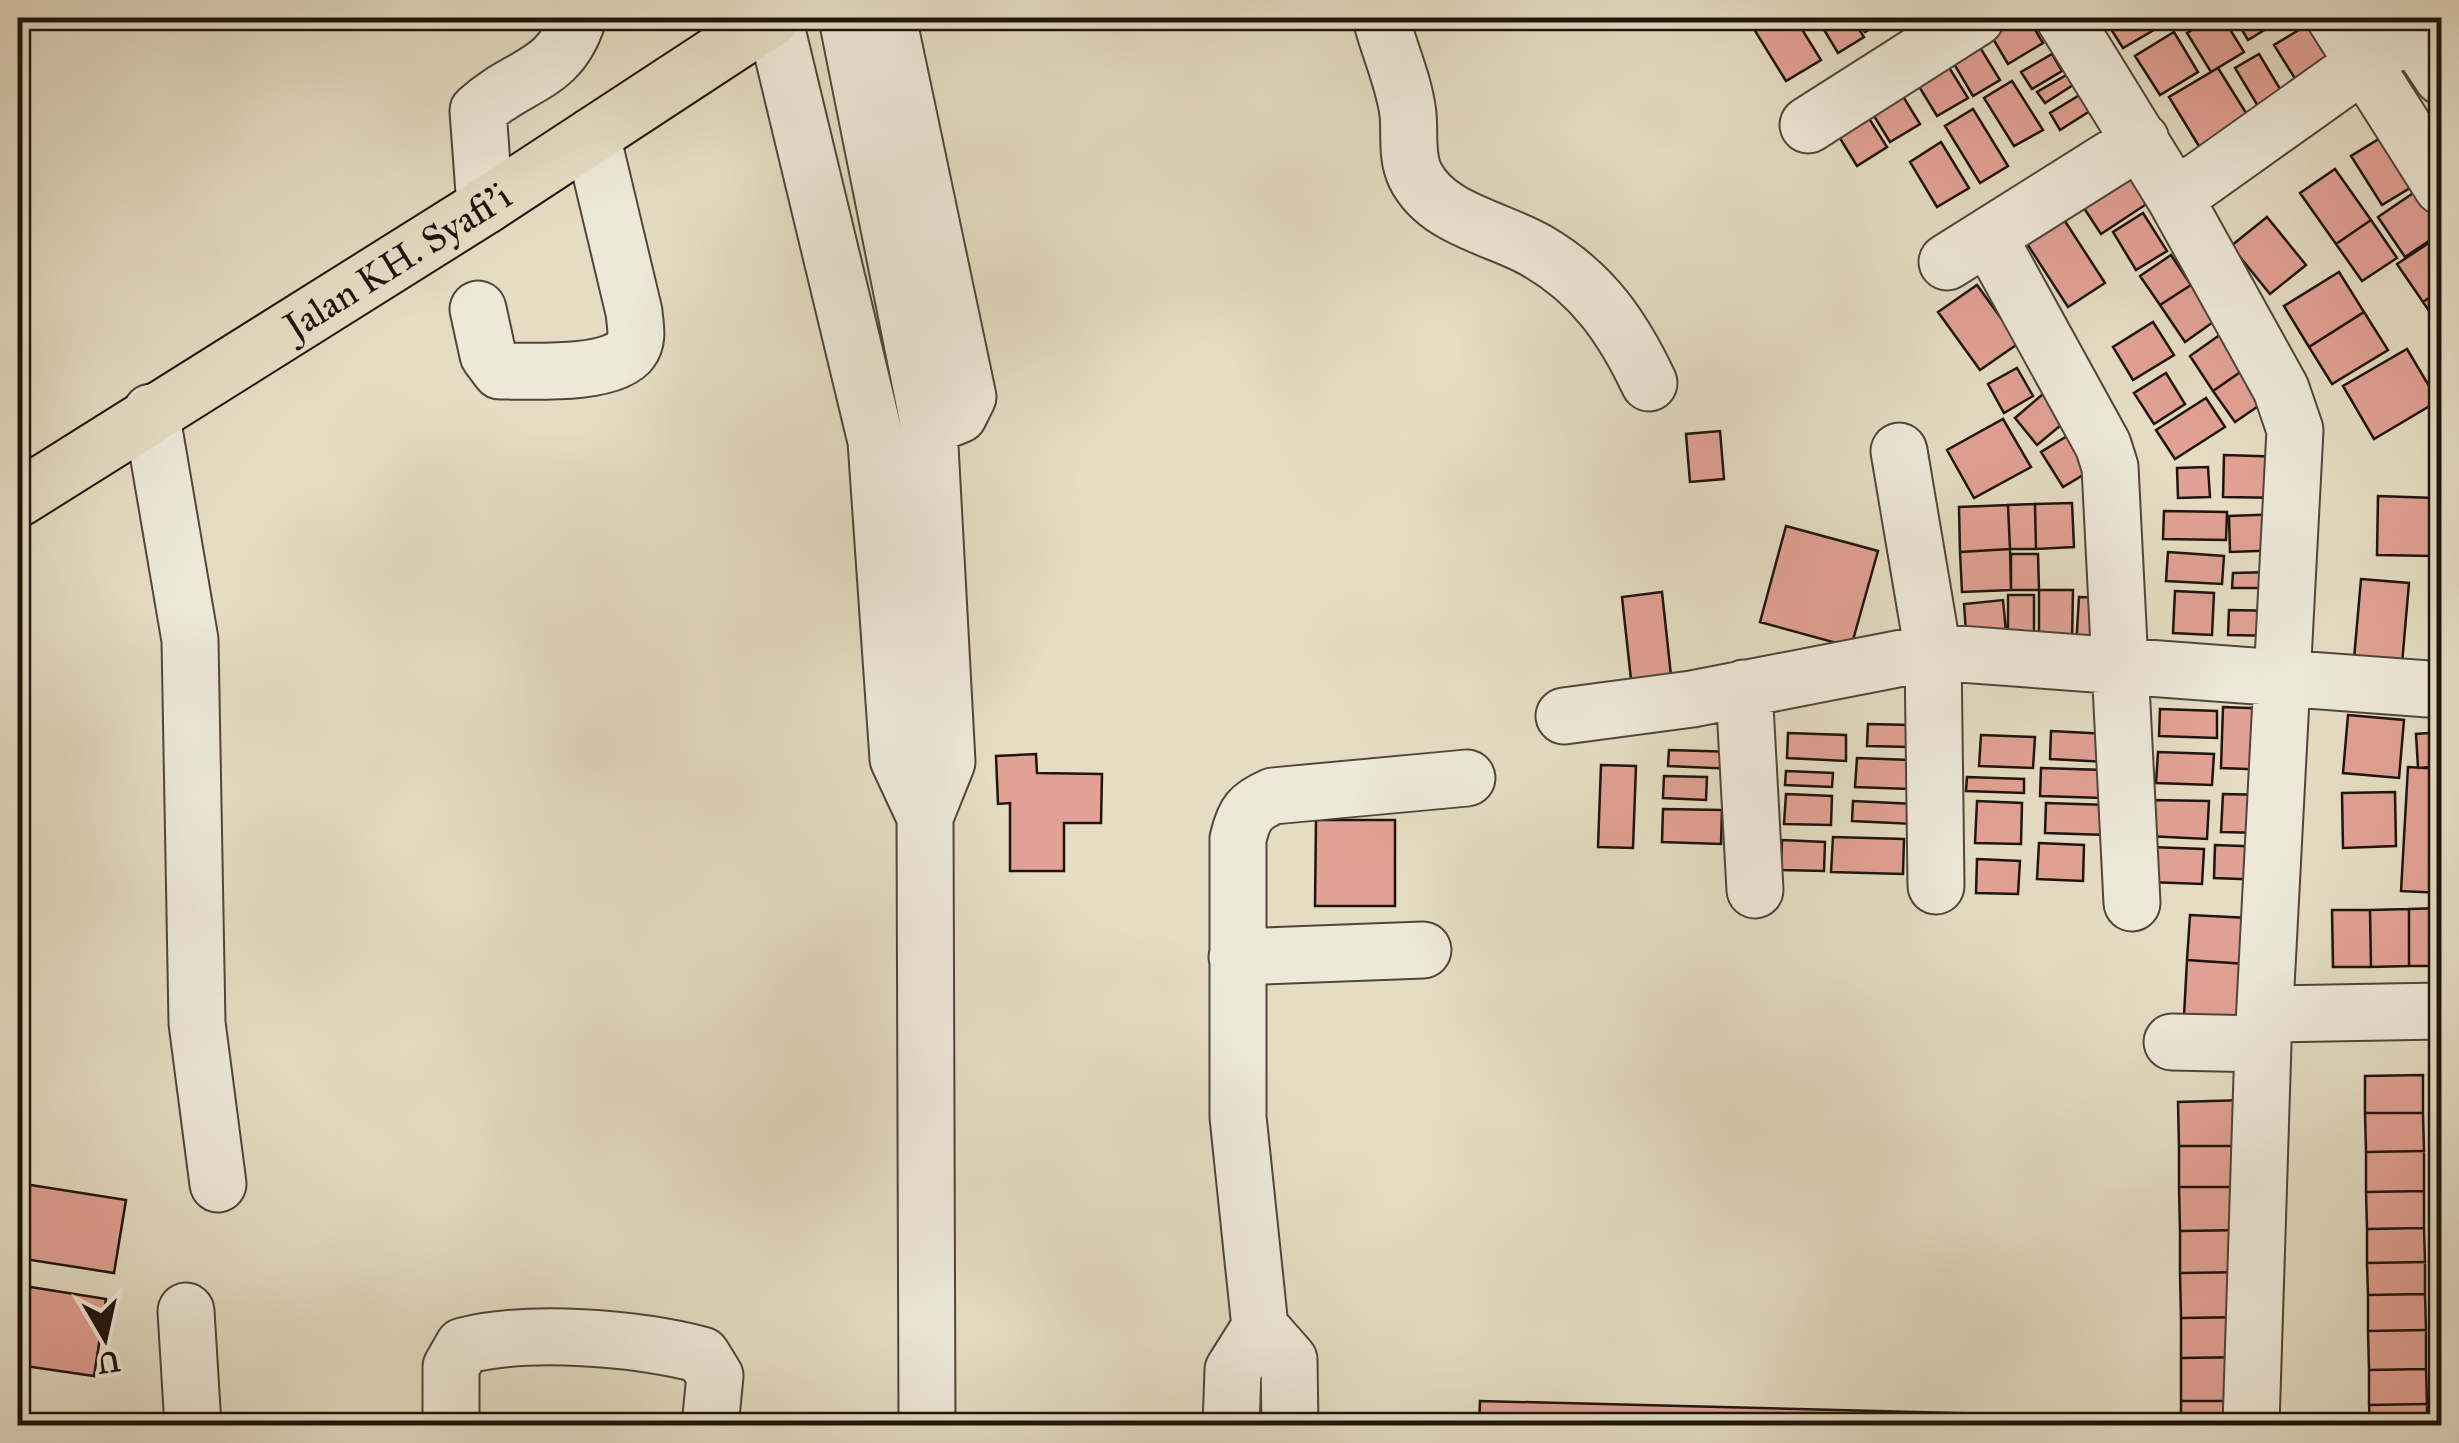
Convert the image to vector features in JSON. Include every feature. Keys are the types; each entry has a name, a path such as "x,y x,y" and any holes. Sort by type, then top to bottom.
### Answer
{"main road":[{"name":"Jalan KH. Syafi'i","path":"18,499 150,412 485,206 750,24"}],"street":[{"path":"485,206 478,112 496,95 549,68 569,45 578,18"},
{"path":"846,18 929,426 916,652"},
{"path":"888,18 968,397 959,415 929,426"},
{"path":"1381,18 1408,114 1408,150 1415,175 1432,196 1450,209 1535,250 1578,280 1626,334 1649,383"},
{"path":"1808,125 1976,18"},
{"path":"2064,18 2176,198 2281,389 2295,430 2265,1029 2252,1426"},
{"path":"2334,18 2442,187"},
{"path":"2176,198 2365,66 2414,21 2442,77"},
{"path":"750,24 876,440 916,652 947,762 925,817 927,1426"},
{"path":"478,309 488,356 500,371 558,372 612,363 630,354 636,339 634,312 592,136"},
{"path":"2132,903 2110,467 2103,444 1968,249 2141,140"},
{"path":"150,412 190,640 197,1023 218,1184"},
{"path":"1899,451 1933,652 1936,886"},
{"path":"1564,716 1744,688 1933,652 2442,690"},
{"path":"1744,688 1754,890"},
{"path":"1290,1426 1289,1360 1260,1328 1238,1117 1238,839 1243,816 1251,806 1273,796 1467,778"},
{"path":"1237,958 1423,950"},
{"path":"2172,1042 2442,1011"},
{"path":"186,1311 192,1426"},
{"path":"1231,1426 1233,1370 1260,1328"},
{"path":"451,1426 451,1367 463,1346 493,1338 653,1342 702,1355 714,1376 710,1426"}],"building":[{"path":"1765,18 1795,18 1821,60 1786,81 1752,26"},
{"path":"1817,18 1852,18 1864,37 1838,53"},
{"path":"1855,18 1889,18 1865,32"},
{"path":"2001,18 2028,18 2043,43 2008,64 1986,27"},
{"path":"2104,18 2160,18 2164,24 2123,48"},
{"path":"2213,18 2223,18 2244,52 2211,72 2187,33"},
{"path":"2235,18 2284,18 2248,40"},
{"path":"2307,25 2333,68 2301,88 2274,45"},
{"path":"2174,32 2198,72 2160,95 2135,56"},
{"path":"1973,36 2000,80 1973,96 1947,52"},
{"path":"2052,54 2062,71 2032,89 2021,72"},
{"path":"2259,54 2294,112 2270,126 2235,68"},
{"path":"1945,61 1968,98 1937,116 1915,80"},
{"path":"2218,68 2258,132 2208,161 2169,97"},
{"path":"2070,73 2076,83 2045,103 2037,92"},
{"path":"1893,80 1920,124 1890,142 1863,98"},
{"path":"2012,81 2043,130 2014,146 1984,98"},
{"path":"2083,93 2093,109 2060,130 2050,113"},
{"path":"1860,104 1887,147 1857,166 1830,122"},
{"path":"1973,109 2008,166 1980,183 1945,126"},
{"path":"2392,131 2423,180 2382,205 2351,156"},
{"path":"1941,142 1969,188 1937,207 1910,162"},
{"path":"2125,168 2148,203 2101,234 2078,199"},
{"path":"2335,169 2371,220 2336,244 2300,193"},
{"path":"2431,181 2442,196 2442,232 2405,257 2378,217"},
{"path":"2143,213 2167,251 2136,270 2113,232"},
{"path":"2061,215 2105,283 2068,307 2024,239"},
{"path":"2267,217 2306,265 2270,294 2231,246"},
{"path":"2371,220 2397,258 2362,281 2336,244"},
{"path":"2438,237 2442,289 2423,302 2397,264"},
{"path":"2171,255 2191,285 2160,305 2140,276"},
{"path":"2339,272 2364,312 2309,347 2284,306"},
{"path":"1977,285 2019,343 1980,370 1938,312"},
{"path":"2191,285 2216,320 2185,342 2160,305"},
{"path":"2442,289 2442,330 2423,302"},
{"path":"2364,312 2388,350 2332,384 2309,347"},
{"path":"2153,322 2174,355 2133,380 2113,347"},
{"path":"2228,329 2252,364 2213,391 2190,356"},
{"path":"2407,349 2438,401 2374,439 2343,386"},
{"path":"2252,364 2273,396 2235,422 2213,391"},
{"path":"2017,368 2033,396 2004,413 1988,384"},
{"path":"2166,373 2185,404 2154,424 2134,393"},
{"path":"2050,388 2073,415 2037,445 2015,418"},
{"path":"2206,398 2225,427 2175,459 2156,430"},
{"path":"2003,419 2031,467 1974,498 1947,450"},
{"path":"2077,430 2098,466 2063,487 2041,452"},
{"path":"1720,431 1724,479 1690,482 1686,434"},
{"path":"2224,455 2289,457 2288,498 2223,497"},
{"path":"2208,467 2210,497 2178,498 2177,468"},
{"path":"2378,496 2435,498 2433,556 2377,555"},
{"path":"2072,503 2074,547 2036,549 2035,504"},
{"path":"2035,504 2036,549 2010,549 2008,505"},
{"path":"2008,505 2010,549 1960,552 1959,507"},
{"path":"2164,511 2227,512 2226,540 2163,539"},
{"path":"2283,514 2284,550 2230,552 2229,516"},
{"path":"1786,526 1878,551 1851,647 1760,622"},
{"path":"2010,549 2011,590 1962,592 1960,552"},
{"path":"2168,552 2224,556 2222,584 2166,581"},
{"path":"2011,554 2038,554 2039,590 2011,590"},
{"path":"2272,572 2273,588 2232,588 2233,573"},
{"path":"2361,579 2409,583 2402,664 2354,659"},
{"path":"2039,590 2073,590 2072,643 2039,643"},
{"path":"2175,591 2214,593 2212,635 2173,633"},
{"path":"1662,592 1673,694 1633,698 1622,597"},
{"path":"2008,595 2034,595 2034,648 2008,648"},
{"path":"2079,597 2114,598 2111,648 2076,647"},
{"path":"2003,600 2007,643 1967,646 1964,604"},
{"path":"2229,610 2280,611 2280,636 2228,635"},
{"path":"2223,707 2275,709 2273,770 2221,768"},
{"path":"2160,709 2217,711 2217,738 2159,736"},
{"path":"2348,715 2404,720 2399,778 2343,773"},
{"path":"1868,724 1912,725 1910,747 1867,746"},
{"path":"2051,731 2108,734 2107,762 2050,759"},
{"path":"2442,732 2442,766 2418,768 2416,734"},
{"path":"1788,733 1846,735 1846,761 1787,758"},
{"path":"1981,735 2035,737 2033,768 1979,766"},
{"path":"1669,750 1736,752 1736,769 1668,766"},
{"path":"2158,752 2214,754 2212,785 2156,783"},
{"path":"1036,754 1037,773 1102,774 1101,823 1064,823 1064,871 1010,871 1010,803 998,804 996,756"},
{"path":"1857,758 1910,760 1909,789 1855,787"},
{"path":"1601,765 1636,766 1633,848 1598,847"},
{"path":"2408,767 2442,769 2442,893 2401,891"},
{"path":"2041,768 2104,770 2103,798 2040,796"},
{"path":"1786,771 1833,773 1832,787 1785,785"},
{"path":"1664,776 1707,777 1706,800 1663,798"},
{"path":"1967,777 2024,779 2024,793 1966,791"},
{"path":"2395,792 2396,846 2343,848 2342,793"},
{"path":"1786,794 1832,796 1831,825 1784,824"},
{"path":"2223,794 2268,795 2266,833 2221,832"},
{"path":"2150,800 2209,801 2207,839 2148,836"},
{"path":"1853,801 1915,804 1914,824 1852,821"},
{"path":"1977,801 2022,803 2021,844 1975,843"},
{"path":"2046,803 2109,805 2108,835 2045,833"},
{"path":"1663,809 1722,810 1721,844 1662,842"},
{"path":"1316,820 1395,820 1395,906 1315,906"},
{"path":"1833,837 1904,839 1903,874 1831,872"},
{"path":"1782,840 1825,842 1824,871 1781,870"},
{"path":"2039,843 2084,845 2083,881 2037,879"},
{"path":"2215,845 2267,847 2266,880 2214,878"},
{"path":"2150,847 2204,849 2202,884 2149,882"},
{"path":"1977,859 2020,861 2018,894 1976,893"},
{"path":"2442,908 2442,966 2409,966 2409,909"},
{"path":"2409,909 2409,966 2371,967 2370,910"},
{"path":"2332,910 2370,910 2371,967 2333,967"},
{"path":"2190,915 2249,918 2246,964 2187,960"},
{"path":"2187,960 2246,964 2243,1020 2184,1016"},
{"path":"2423,1075 2423,1113 2365,1113 2365,1076"},
{"path":"2432,1076 2442,1076 2442,1112 2432,1112"},
{"path":"2246,1100 2247,1146 2179,1146 2178,1102"},
{"path":"2432,1112 2442,1112 2442,1151 2432,1151"},
{"path":"2365,1113 2423,1113 2424,1151 2366,1152"},
{"path":"2179,1146 2247,1146 2247,1187 2179,1187"},
{"path":"2424,1151 2424,1191 2366,1192 2366,1152"},
{"path":"2432,1151 2442,1151 2442,1191 2432,1191"},
{"path":"18,1183 126,1200 114,1273 18,1258"},
{"path":"2179,1187 2247,1187 2248,1230 2180,1231"},
{"path":"2424,1191 2424,1228 2367,1229 2366,1192"},
{"path":"2432,1191 2442,1191 2442,1228 2432,1228"},
{"path":"2424,1228 2425,1262 2367,1263 2367,1229"},
{"path":"2432,1228 2442,1228 2442,1262 2433,1262"},
{"path":"2248,1230 2248,1272 2180,1273 2180,1231"},
{"path":"2425,1262 2425,1294 2368,1295 2367,1263"},
{"path":"2433,1262 2442,1262 2442,1294 2433,1294"},
{"path":"2248,1272 2248,1317 2181,1318 2180,1273"},
{"path":"18,1285 106,1299 94,1376 18,1365"},
{"path":"2425,1294 2426,1330 2368,1331 2368,1295"},
{"path":"2433,1294 2442,1294 2442,1330 2433,1330"},
{"path":"2248,1317 2249,1357 2181,1358 2181,1318"},
{"path":"2426,1330 2426,1369 2369,1370 2368,1331"},
{"path":"2433,1330 2442,1330 2442,1369 2433,1369"},
{"path":"2249,1357 2249,1401 2181,1401 2181,1358"},
{"path":"2426,1369 2427,1404 2369,1405 2369,1370"},
{"path":"2433,1369 2442,1369 2442,1405 2433,1405"},
{"path":"1480,1401 2154,1418 2154,1426 1479,1426"},
{"path":"2181,1401 2249,1401 2249,1426 2181,1426"},
{"path":"2427,1404 2427,1426 2370,1426 2369,1405"},
{"path":"2433,1405 2442,1405 2442,1426 2433,1426"}]}
